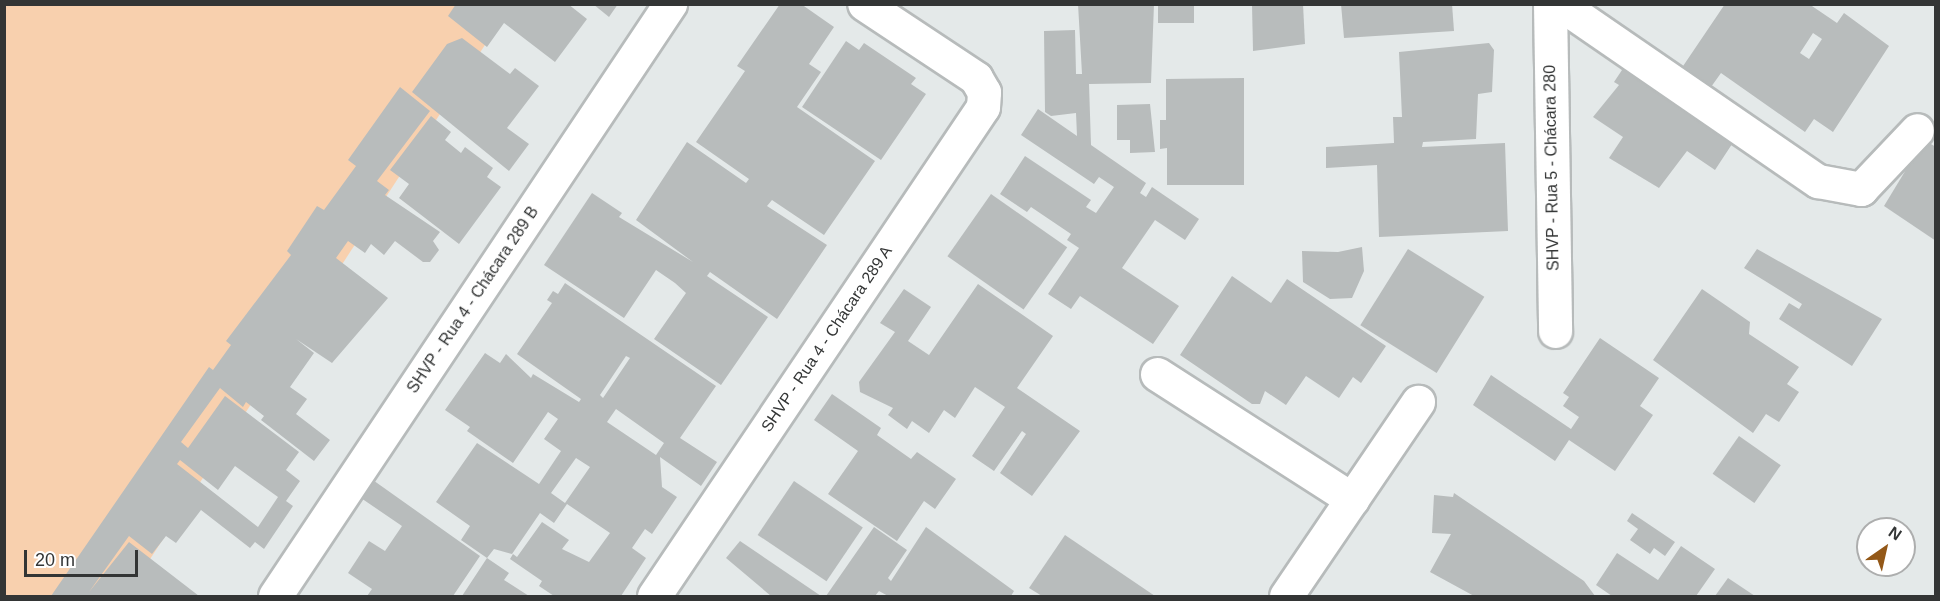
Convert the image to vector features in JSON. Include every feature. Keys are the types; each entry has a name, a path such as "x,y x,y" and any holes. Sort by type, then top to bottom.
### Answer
{"street":[{"name":"SHVP - Rua 4 - Chácara 289 B","path":"275,597 670,4"},
{"name":"SHVP - Rua 4 - Chácara 289 A","path":"654,597 983,108 984,92 976,78 864,4"},
{"name":"SHVP - Rua 5 - Chácara 280","path":"1550,4 1555,331"},
{"path":"1560,4 1818,181 1861,189 1917,130"},
{"path":"1157,374 1352,499"},
{"path":"1286,597 1419,402"}],"shaded area":[{"path":"4,5 511,5 126,596 5,596"}],"building":[{"path":"456,4 568,4 587,19 555,62 504,23 487,47 448,16"},
{"path":"593,4 618,4 609,17"},
{"path":"780,4 801,4 834,27 809,64 821,72 797,107 875,161 824,235 772,200 767,206 827,245 777,319 710,272 707,276 768,317 721,385 654,339 686,293 656,270 624,318 544,265 592,193 622,213 619,217 693,262 636,220 687,142 746,183 749,179 696,142 745,71 737,66"},
{"path":"1078,4 1154,4 1151,83 1089,84 1091,145 1146,183 1140,193 1146,197 1152,187 1199,219 1185,240 1155,220 1122,268 1179,306 1153,344 1080,296 1071,309 1048,294 1079,248 1067,240 1071,234 1031,207 1027,212 1000,194 1025,156 1091,200 1086,207 1096,213 1114,187 1099,177 1094,184 1021,135 1038,109 1077,136 1076,113 1051,116 1045,112 1044,31 1075,30 1076,74 1082,74"},
{"path":"1158,4 1194,4 1194,23 1158,23"},
{"path":"1252,4 1303,4 1305,44 1253,51"},
{"path":"1341,4 1452,4 1454,31 1344,38"},
{"path":"1725,4 1809,4 1837,23 1844,13 1889,46 1833,132 1814,119 1805,132 1721,73 1706,94 1677,75","holes":["1813,33 1822,39 1809,59 1800,53"]},
{"path":"462,38 510,74 515,68 539,86 507,128 529,144 509,171 412,92 447,44"},
{"path":"846,41 859,50 864,43 916,78 911,84 926,94 881,160 802,107"},
{"path":"1489,43 1494,50 1492,92 1478,94 1476,139 1423,142 1422,147 1505,143 1508,231 1379,237 1377,165 1326,168 1326,147 1394,143 1393,117 1402,117 1399,52"},
{"path":"1628,61 1738,135 1715,170 1687,151 1659,188 1609,158 1623,137 1593,117 1619,85 1614,82"},
{"path":"1244,78 1244,185 1167,185 1167,148 1160,149 1160,120 1166,120 1166,79"},
{"path":"400,87 430,111 377,181 389,190 385,195 440,232 433,241 439,250 430,262 423,262 395,241 384,255 371,244 365,253 348,241 336,258 388,298 332,363 296,339 314,353 290,387 307,399 296,414 330,440 314,461 261,420 264,416 246,402 243,407 220,388 181,442 188,448 225,396 299,452 286,470 300,481 286,501 293,506 264,549 255,542 250,548 201,510 176,543 166,536 152,554 129,536 89,592 129,542 199,596 51,596 209,367 213,370 231,345 226,341 291,255 287,251 317,206 324,210 356,166 348,160","holes":["180,460 218,490 235,466 278,497 258,527 177,464"]},
{"path":"1150,104 1155,152 1130,153 1130,140 1117,140 1117,105"},
{"path":"431,116 451,132 445,140 461,153 465,147 493,168 487,177 501,187 459,244 399,198 409,184 390,170"},
{"path":"1924,140 1936,147 1936,241 1884,206"},
{"path":"991,194 1067,247 1024,310 947,256"},
{"path":"1362,247 1364,271 1352,298 1330,299 1303,282 1302,251 1338,252"},
{"path":"1408,249 1484,297 1437,373 1360,325"},
{"path":"1757,249 1882,319 1852,366 1779,319 1789,303 1799,309 1802,304 1744,268"},
{"path":"1232,276 1271,303 1287,279 1386,346 1361,383 1353,377 1339,398 1306,376 1286,405 1265,391 1260,404 1252,404 1180,355"},
{"path":"565,283 716,386 680,438 717,462 701,486 660,457 662,487 677,497 652,534 645,529 632,548 646,558 621,596 554,596 539,586 542,581 510,559 513,554 517,557 542,522 569,540 562,549 589,562 610,533 567,504 554,523 540,513 512,554 494,549 487,558 461,540 470,526 436,502 477,443 539,484 561,451 544,439 558,419 548,412 513,463 467,431 470,427 445,410 485,353 500,363 506,354 531,378 533,374 579,402 581,399 517,354 552,303 547,300 553,291 558,294","holes":["626,356 630,358 603,398 600,395","616,409 664,443 656,455 607,422","576,458 590,467 565,503 551,493"]},
{"path":"978,284 1053,336 1017,388 1080,431 1032,496 1000,473 1026,434 1022,431 994,471 972,456 1005,407 975,387 955,418 944,410 929,433 912,421 907,429 888,415 893,408 860,392 859,382 895,332 880,323 904,289 931,307 908,341 929,355"},
{"path":"1702,289 1750,322 1749,334 1799,367 1787,384 1799,392 1779,422 1766,414 1753,433 1653,360"},
{"path":"1600,338 1659,378 1640,406 1653,415 1615,471 1569,440 1555,461 1473,405 1491,375 1571,429 1579,417 1563,406 1569,397 1563,393"},
{"path":"832,394 881,428 877,435 911,459 917,452 956,479 935,509 924,501 897,541 828,494 858,451 814,420"},
{"path":"1739,436 1781,465 1754,503 1713,474"},
{"path":"370,478 480,556 453,596 367,596 372,589 348,573 369,541 385,551 402,526 358,496"},
{"path":"794,481 863,527 826,581 758,535"},
{"path":"1454,493 1584,581 1595,596 1474,596 1430,572 1451,534 1432,533 1434,495 1453,497"},
{"path":"1632,513 1675,542 1665,556 1654,548 1650,554 1630,540 1638,529 1627,521"},
{"path":"874,527 907,550 888,578 891,581 926,527 1014,591 1011,596 888,596 879,591 875,596 826,596"},
{"path":"1065,535 1155,596 1042,596 1029,588"},
{"path":"740,541 821,596 771,596 726,558"},
{"path":"1681,546 1715,569 1696,596 1612,596 1596,585 1617,553 1658,580"},
{"path":"487,558 509,573 504,580 529,596 462,596"},
{"path":"1728,578 1755,596 1715,596"}]}
